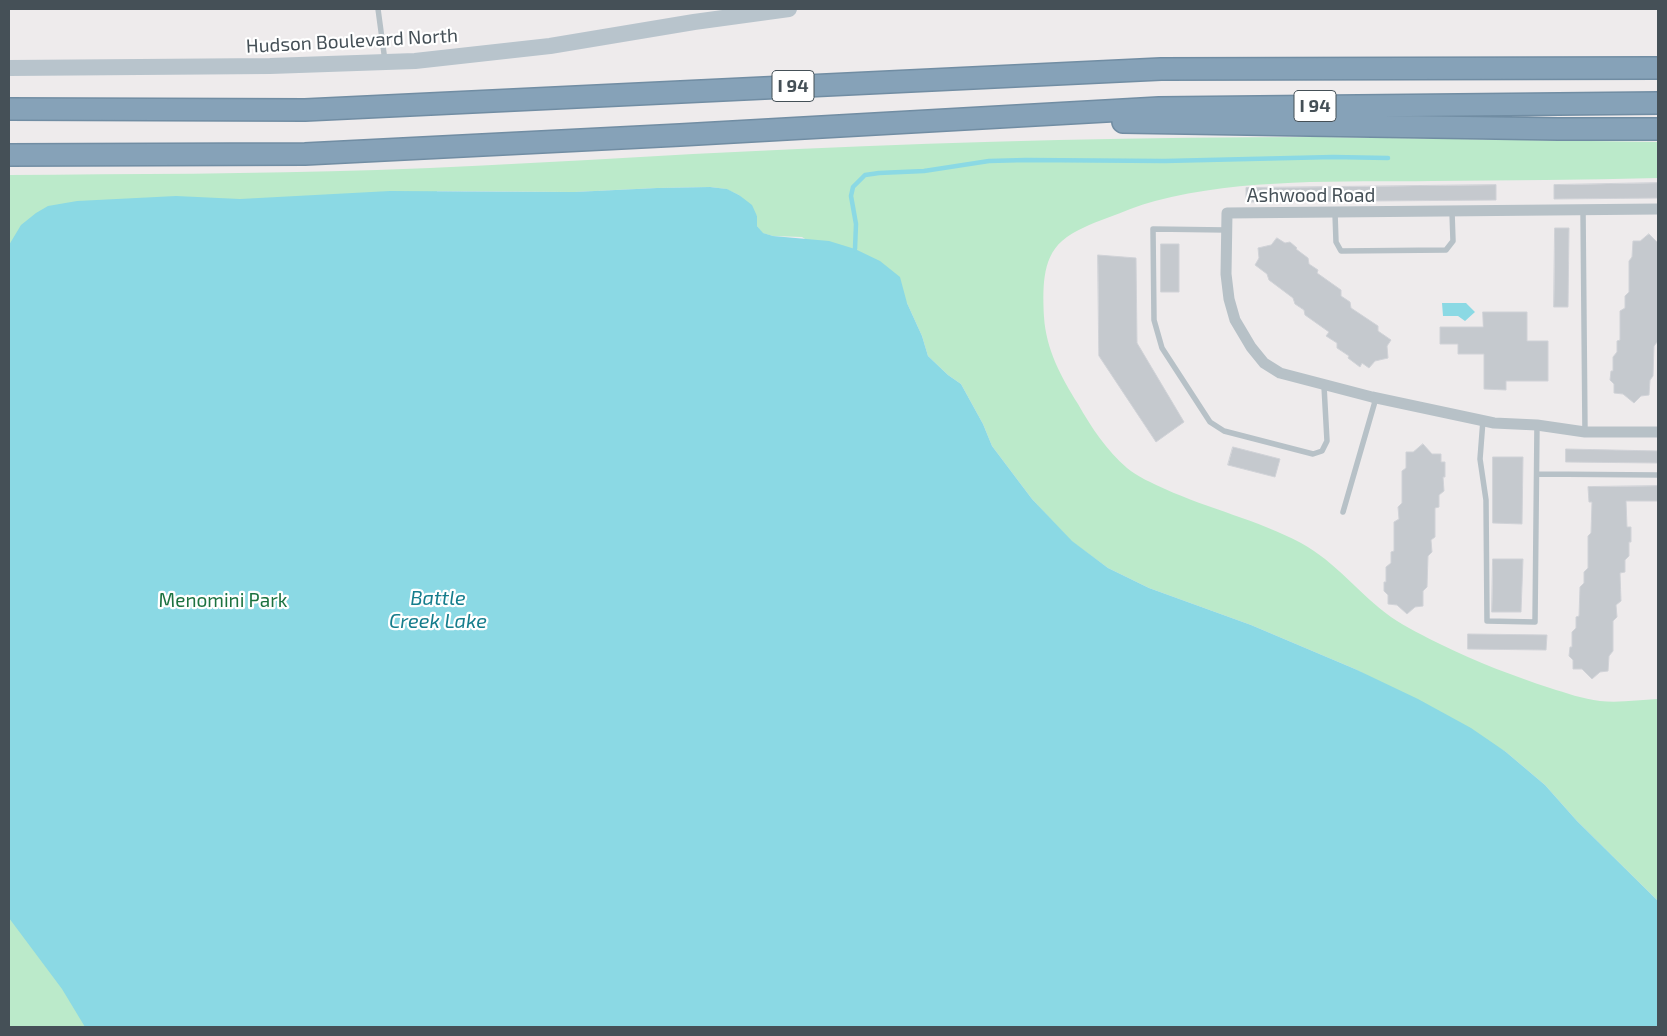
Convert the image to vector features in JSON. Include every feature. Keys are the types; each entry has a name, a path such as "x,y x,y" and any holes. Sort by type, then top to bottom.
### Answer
{"highway":[{"path":"1577,68 1658,58"},
{"name":"I 94","path":"9,109 305,110 1161,69 1658,68"},
{"name":"I 94","path":"9,155 305,154 690,135 1159,108 1658,103"},
{"path":"972,118 1196,124 1658,129"}],"street":[{"name":"Hudson Boulevard North","path":"9,68 270,66 452,58 550,46 694,16 788,9"},
{"name":"Ashwood Road","path":"1658,209 1227,213 1226,230 1226,274 1235,320 1251,347 1264,363 1280,374 1376,398 1494,423 1537,424 1585,432 1658,432"}],"lane":[{"path":"378,9 385,62"},
{"path":"1583,210 1585,432"},
{"path":"1335,213 1336,242 1341,251 1446,250 1453,241 1452,212"},
{"path":"1226,230 1153,229 1154,320 1162,348 1210,422 1224,431 1313,454 1322,451 1327,441 1324,386"},
{"path":"1343,512 1376,398"},
{"path":"1483,420 1480,459 1486,500 1487,621 1536,622 1537,424"},
{"path":"1537,474 1658,475"}],"green space":[{"name":"Menomini Park","path":"1318,137 1658,142 1658,178 1292,183 1222,188 1149,203 1083,228 1067,237 1055,248 1047,266 1043,297 1045,329 1055,362 1094,430 1113,454 1131,471 1150,482 1182,496 1268,528 1301,543 1325,559 1379,608 1409,628 1482,663 1522,679 1575,696 1607,702 1658,699 1658,901 1577,821 1545,785 1506,752 1355,669 1251,625 1149,588 1108,568 1071,541 1032,499 992,446 983,424 961,384 948,375 928,356 922,336 907,303 802,237 773,236 762,233 757,226 757,216 739,195 726,189 710,187 574,192 437,191 438,1027 9,1027 9,175 377,170 745,151 928,144"}],"water":[{"name":"Battle Creek Lake","path":"710,187 727,189 752,205 757,216 757,226 763,233 773,236 829,241 855,249 880,261 900,277 907,303 922,336 928,356 948,375 961,384 983,424 992,446 1032,499 1072,541 1108,568 1149,588 1251,625 1355,669 1418,699 1471,728 1506,752 1545,785 1577,821 1658,901 1658,1027 85,1027 62,989 9,918 9,245 21,225 48,206 77,201 176,196 240,199 390,191 574,192"},
{"path":"1442,303 1466,303 1475,312 1465,321 1458,316 1443,316"}],"building":[{"path":"1658,183 1658,198 1554,199 1554,185"},
{"path":"1496,185 1496,200 1246,202 1246,188"},
{"path":"1555,228 1569,228 1568,307 1554,307"},
{"path":"1649,234 1658,243 1658,341 1654,346 1653,376 1650,380 1649,395 1641,396 1634,403 1623,394 1614,393 1614,384 1610,380 1611,371 1613,371 1613,357 1617,352 1617,341 1620,340 1620,311 1625,308 1625,296 1629,292 1629,261 1632,257 1633,241 1640,241"},
{"path":"1277,238 1285,243 1290,242 1297,248 1308,258 1309,264 1318,270 1317,273 1341,290 1341,296 1350,302 1351,308 1378,326 1378,331 1391,340 1387,346 1388,358 1375,361 1369,368 1362,363 1360,367 1337,348 1337,343 1326,336 1329,332 1305,315 1304,310 1295,304 1293,298 1269,280 1267,274 1255,265 1259,258 1258,248 1271,245"},
{"path":"1161,244 1179,244 1179,292 1161,292"},
{"path":"1098,255 1136,258 1137,343 1184,422 1156,442 1099,356"},
{"path":"1483,312 1527,312 1527,341 1548,341 1548,381 1506,381 1506,390 1484,389 1484,354 1458,354 1458,344 1440,344 1440,327 1483,327"},
{"path":"1423,444 1432,454 1441,454 1441,462 1445,462 1444,491 1439,495 1439,507 1435,508 1435,537 1431,540 1432,552 1428,556 1427,587 1423,591 1423,606 1415,607 1407,614 1397,605 1388,604 1388,595 1384,591 1384,582 1386,582 1386,567 1391,563 1391,552 1394,551 1394,522 1399,519 1398,507 1402,503 1402,471 1406,468 1406,452 1413,452"},
{"path":"1233,447 1280,459 1275,477 1228,465"},
{"path":"1566,449 1658,451 1658,463 1566,462"},
{"path":"1493,457 1523,457 1522,524 1493,523"},
{"path":"1658,486 1658,501 1626,501 1627,527 1631,527 1631,542 1629,542 1629,556 1625,560 1625,572 1620,573 1621,601 1616,605 1617,617 1613,621 1613,651 1609,656 1608,671 1600,672 1592,679 1582,669 1573,669 1573,660 1569,656 1570,647 1572,647 1572,632 1576,628 1576,617 1579,616 1580,587 1584,583 1584,572 1588,568 1588,536 1591,533 1592,502 1589,502 1588,487"},
{"path":"1493,559 1523,559 1521,612 1492,612"},
{"path":"1468,634 1547,635 1546,650 1468,649"}],"waterway":[{"path":"855,249 856,224 851,196 853,187 865,175 924,171 989,161 1388,158"}]}
